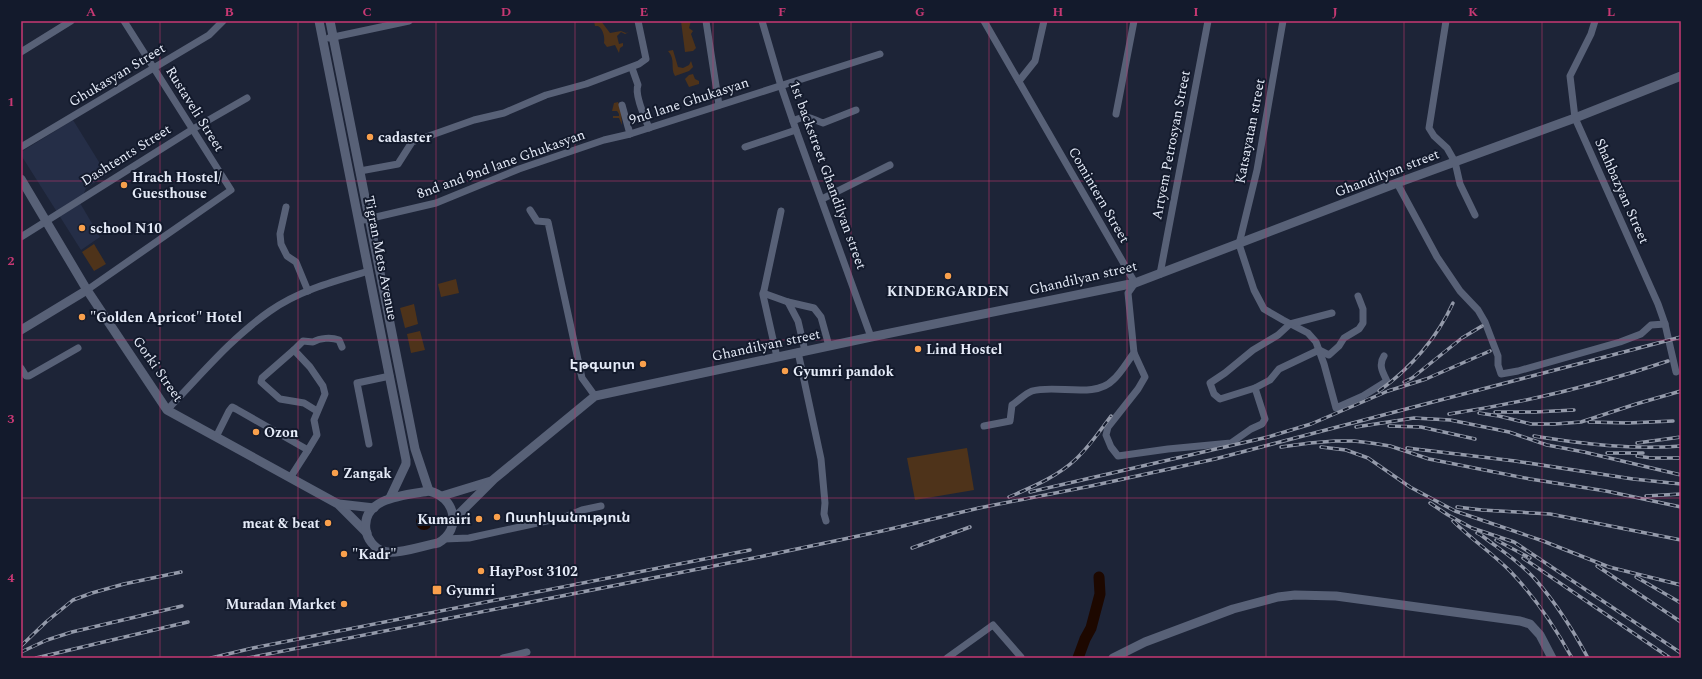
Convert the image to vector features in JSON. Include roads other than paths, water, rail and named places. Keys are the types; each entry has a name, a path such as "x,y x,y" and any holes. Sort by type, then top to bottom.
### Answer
{"main road":[{"name":"Tigran Mets Avenue","path":"319,21 406,460 390,498"},
{"name":"Tigran Mets Avenue","path":"330,21 415,449 429,492"},
{"name":"Ghandilyan street","path":"453,520 494,480 595,396 871,337 1135,283 1397,183 1575,118 1681,76"},
{"name":"Gorki Street","path":"21,179 87,290 167,410 339,504 367,533"},
{"path":"21,330 87,290"},
{"name":"Ghandilyan street","path":"442,496 494,480"},
{"path":"429,492 442,496 449,505 453,520 451,529 444,539 438,543 392,552 383,551 368,538 366,522 374,508 382,502 390,498 429,492"},
{"name":"Gorki Street","path":"339,504 374,508"},
{"path":"1113,658 1145,642 1233,609 1278,597 1316,594 1520,621 1530,624 1540,635 1552,658"}],"street":[{"path":"21,52 71,21"},
{"name":"Rustaveli Street","path":"87,290 231,190 124,21"},
{"name":"Ghukasyan Street","path":"21,147 209,35 223,21"},
{"path":"323,40 409,21"},
{"path":"360,171 398,164 412,142 474,120 504,113 546,95 586,84 632,68 646,59 638,21"},
{"path":"706,21 720,105"},
{"name":"1st backstreet Ghandilyan street","path":"762,21 781,86 796,130 871,337"},
{"name":"Comintern Street","path":"984,21 1135,283"},
{"path":"1018,81 1035,61 1044,21"},
{"path":"1116,114 1134,21"},
{"name":"Artyem Petrosyan Street","path":"1160,274 1208,21"},
{"name":"Katsayatan street","path":"1239,244 1257,170 1283,21"},
{"path":"1446,21 1429,128 1434,136 1447,148 1455,162 1460,184 1475,215"},
{"name":"Shahbazyan Street","path":"1594,21 1591,34 1570,76 1575,118 1658,304 1665,324 1676,372"},
{"name":"9nd lane Ghukasyan","path":"604,140 630,134 880,54"},
{"path":"632,68 638,85 636,88 638,96 649,128"},
{"name":"Dashtents Street","path":"21,237 193,129 246,98"},
{"path":"622,105 630,134"},
{"path":"793,121 808,116 823,123 856,110"},
{"path":"745,147 796,130"},
{"name":"8nd and 9nd lane Ghukasyan","path":"359,221 436,203 520,169 604,140"},
{"path":"822,200 890,165"},
{"path":"1397,183 1437,257 1460,291 1478,310 1485,322 1498,356 1498,365 1502,374 1518,372 1613,344 1641,334 1650,325 1665,324"},
{"path":"286,207 280,234 281,244 287,256 296,262 308,291"},
{"path":"530,210 538,221 548,222 582,378 595,396"},
{"path":"776,357 763,293 781,211"},
{"path":"1239,244 1254,290 1264,309 1308,333 1316,342 1336,408 1363,396 1386,381 1380,367 1381,360 1384,356"},
{"path":"167,410 238,335 271,310 308,291 369,271"},
{"path":"1135,283 1128,293 1134,353 1145,377 1138,389 1108,427 1106,435 1111,447 1118,456 1168,449 1231,443 1251,429 1262,424 1265,419 1255,388"},
{"path":"763,293 788,302 814,308 821,317 829,346"},
{"path":"1319,350 1329,355 1339,346 1344,338 1359,329 1363,323 1363,309 1358,296"},
{"path":"788,302 798,321 821,459 825,503 824,514 826,521"},
{"path":"1319,350 1279,369 1270,380 1255,388 1220,399 1214,394 1210,383 1253,350 1278,335 1290,324 1332,313"},
{"path":"317,411 304,402 280,399 261,382 262,378 303,341 313,342 318,339 335,338 339,340 342,347"},
{"path":"21,368 26,376 29,376 78,348"},
{"path":"290,478 316,435 314,423 324,394 323,386 310,367 294,350"},
{"path":"984,426 1010,421 1012,405 1031,391 1070,388 1080,390 1097,389 1113,381 1134,353"},
{"path":"369,444 357,383 390,376"},
{"path":"216,437 232,407 308,450"},
{"path":"444,539 469,538 565,517 582,510 601,506"},
{"path":"947,658 993,625 1021,657"},
{"path":"503,658 527,652"}],"waterway":[{"path":"1078,658 1091,628 1100,594 1099,577"}],"railway":[{"path":"1379,391 1391,382 1422,352 1439,329 1453,303"},
{"path":"1404,382 1412,378 1462,338 1482,326"},
{"path":"248,658 759,557 882,531 979,508 1091,486 1215,459 1681,337"},
{"path":"1030,492 1268,437 1311,424 1388,391 1426,379 1490,351"},
{"path":"1449,414 1532,399 1614,378 1668,361"},
{"path":"1479,413 1499,416 1531,424 1581,422 1681,391"},
{"path":"1495,412 1574,410"},
{"path":"1009,497 1044,481 1069,465 1094,439 1111,416"},
{"path":"1356,427 1414,418 1450,420 1509,432 1547,445 1584,452 1681,475"},
{"path":"1589,422 1628,423 1673,421"},
{"path":"1389,426 1421,427 1475,439"},
{"path":"1534,436 1608,446 1681,446"},
{"path":"1637,443 1681,437"},
{"path":"1281,447 1335,441 1371,443 1390,446 1429,459 1530,479 1606,491 1681,507"},
{"path":"1321,447 1346,450 1368,458 1410,487 1455,511 1543,541 1609,567 1681,585"},
{"path":"1407,448 1515,461 1633,479 1681,484"},
{"path":"1607,453 1643,453"},
{"path":"1637,456 1651,458 1681,458"},
{"path":"1646,496 1681,494"},
{"path":"1430,503 1472,528 1514,542 1681,653"},
{"path":"1457,507 1550,514 1681,540"},
{"path":"1453,521 1503,564 1528,591 1559,635 1572,658"},
{"path":"912,548 970,527"},
{"path":"1477,533 1516,561 1535,579 1564,617 1588,658"},
{"path":"1496,540 1530,558"},
{"path":"211,658 253,648 750,550"},
{"path":"1523,558 1670,658"},
{"path":"1597,566 1681,622"},
{"path":"21,646 46,622 73,600 124,584 181,572"},
{"path":"1636,577 1681,603"},
{"path":"21,652 47,640 72,632 182,606"},
{"path":"36,658 188,622"}],"place":[{"name":"cadaster","path":"370,137"},
{"name":"Hrach Hostel/ Guesthouse","path":"124,185"},
{"name":"school N10","path":"82,228"},
{"name":"KINDERGARDEN","path":"948,276"},
{"name":"\"Golden Apricot\" Hotel","path":"82,317"},
{"name":"Lind Hostel","path":"918,349"},
{"name":"Էթգարտ","path":"643,364"},
{"name":"Gyumri pandok","path":"785,371"},
{"name":"Ozon","path":"256,432"},
{"name":"Zangak","path":"335,473"},
{"name":"Ոստիկանություն","path":"497,517"},
{"name":"Kumairi","path":"479,519"},
{"name":"meat & beat","path":"328,523"},
{"name":"\"Kadr\"","path":"344,554"},
{"name":"HayPost 3102","path":"481,571"},
{"name":"Gyumri","path":"437,590"},
{"name":"Muradan Market","path":"344,604"}]}
